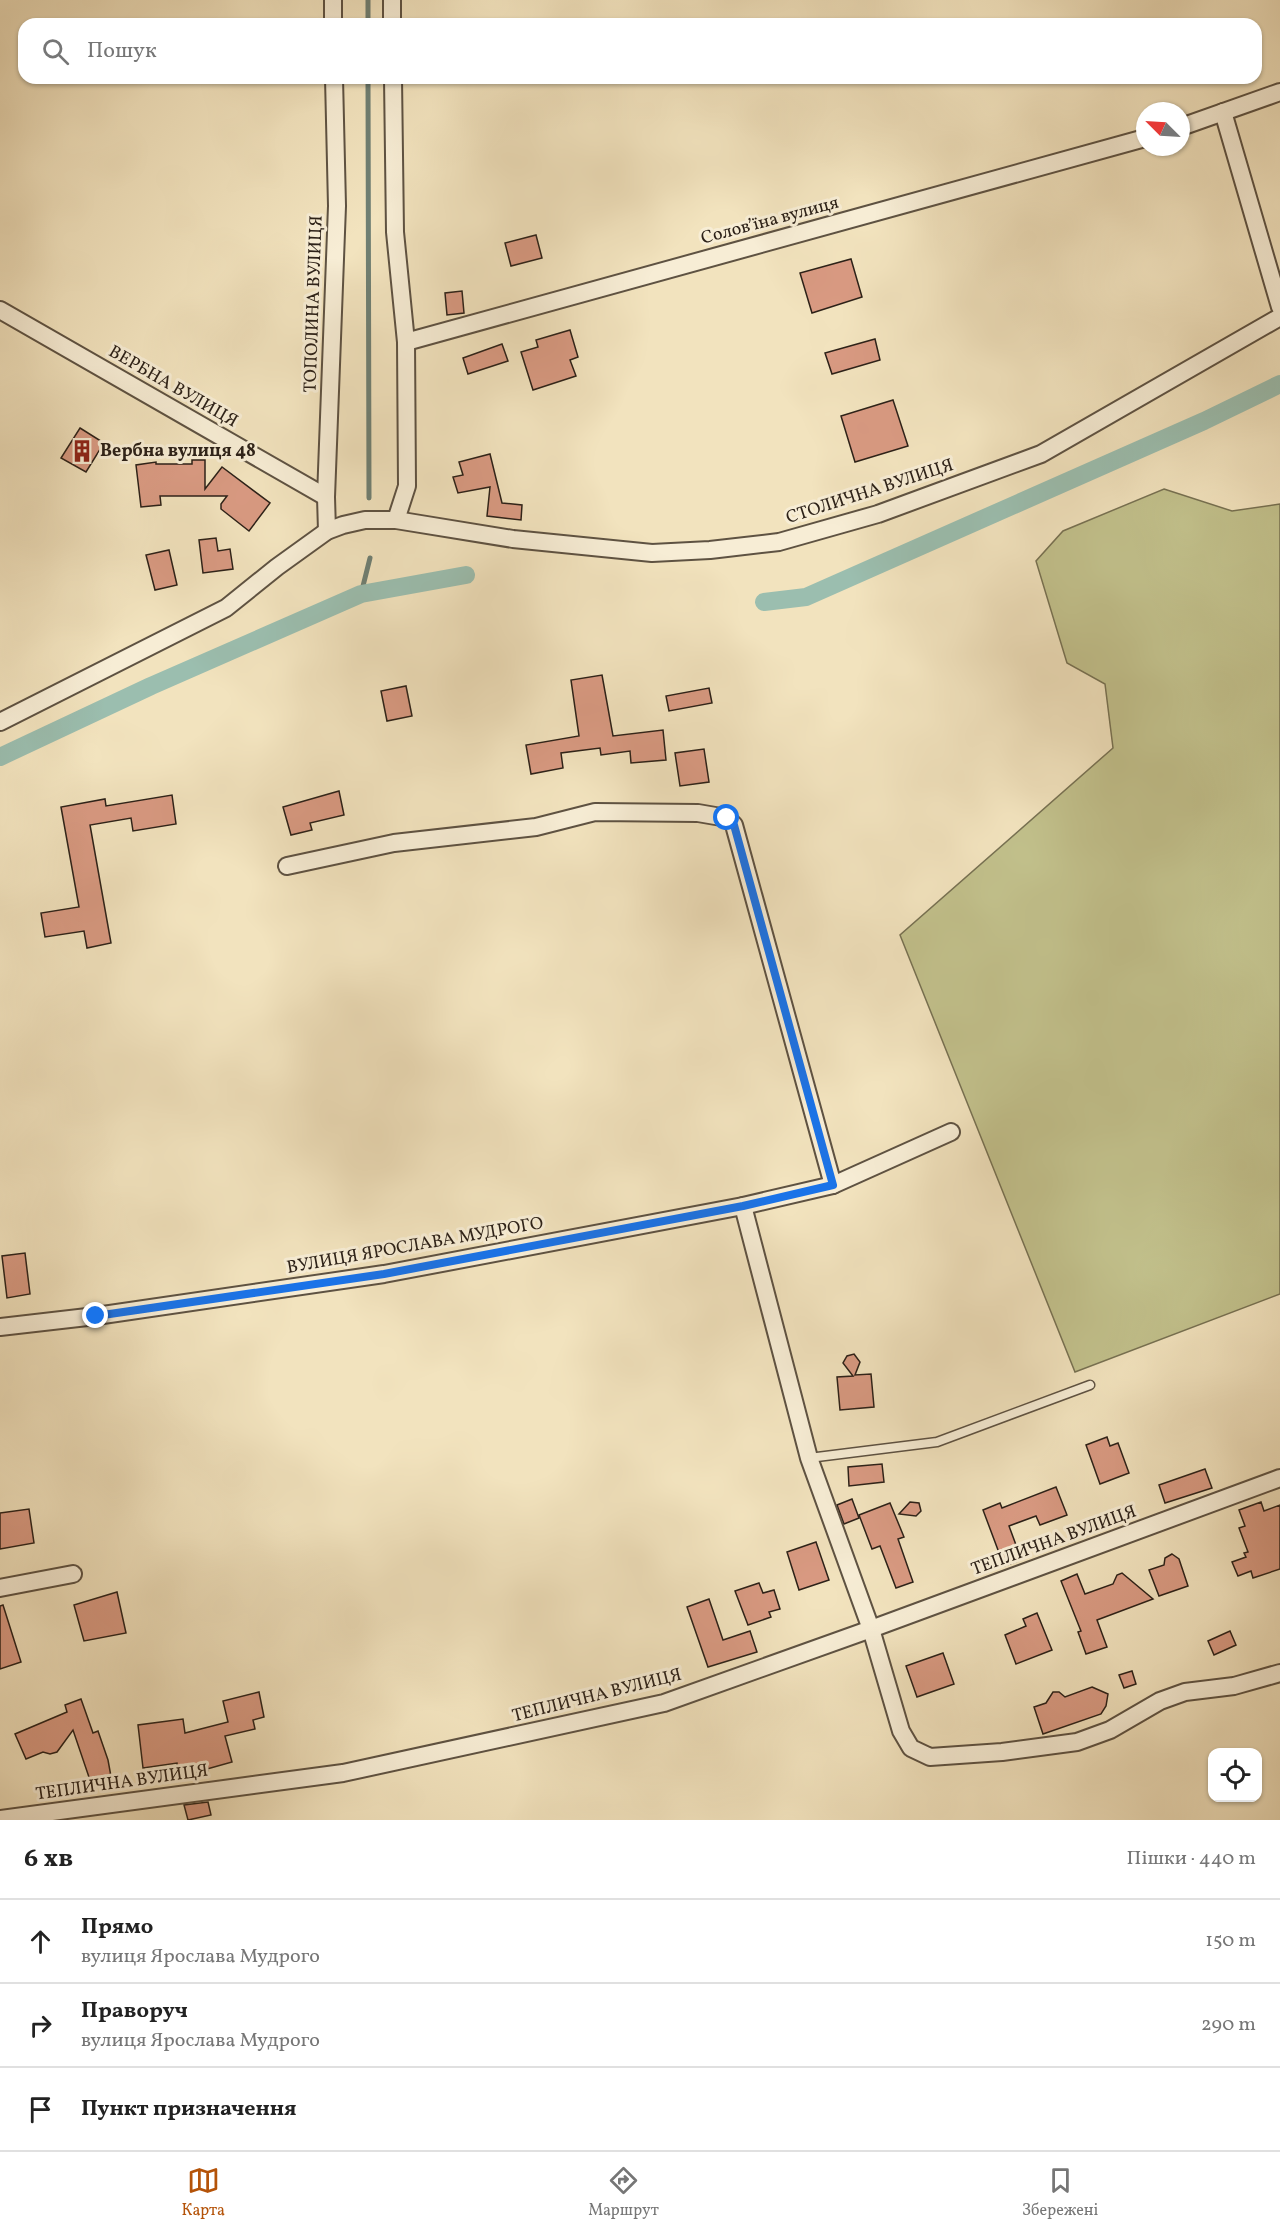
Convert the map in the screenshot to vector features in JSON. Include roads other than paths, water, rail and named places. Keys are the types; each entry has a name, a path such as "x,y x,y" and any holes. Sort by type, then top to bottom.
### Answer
{"street":[{"path":"333,0 333,18"},
{"path":"392,0 392,18"},
{"name":"ТОПОЛИНА ВУЛИЦЯ","path":"327,531 326,497 337,206 334,84"},
{"path":"393,84 395,232 405,342 407,486 396,520"},
{"path":"1190,124 1280,92"},
{"path":"1223,112 1280,308"},
{"name":"Соловʼїна вулиця","path":"405,342 1136,140"},
{"name":"ВЕРБНА ВУЛИЦЯ","path":"0,310 326,497"},
{"name":"СТОЛИЧНА ВУЛИЦЯ","path":"0,722 226,608 327,531 365,520 396,520 513,538 652,553 710,550 780,542 878,514 1041,454 1280,317"},
{"path":"287,866 394,843 537,827 595,812 699,813 727,818 734,825 833,1185"},
{"name":"ВУЛИЦЯ ЯРОСЛАВА МУДРОГО","path":"0,1327 96,1316 384,1274 743,1206 833,1185 951,1132"},
{"path":"743,1206 809,1458 871,1629 901,1731 911,1748 930,1757 1002,1752 1077,1742 1110,1730 1160,1701 1185,1692 1234,1686 1280,1673"},
{"name":"ТЕПЛИЧНА ВУЛИЦЯ","path":"0,1819 343,1773 664,1703 1280,1478"},
{"path":"0,1588 73,1574"}],"lane":[{"path":"809,1458 937,1442 1090,1385"}],"waterway":[{"path":"368,0 368,18"},
{"path":"368,84 369,498"},
{"path":"764,602 806,597 1204,421 1280,384"},
{"path":"361,594 370,558"},
{"path":"0,757 151,686 361,594 466,575"}],"place":[{"name":"Вербна вулиця 48","path":"82,451"}]}
